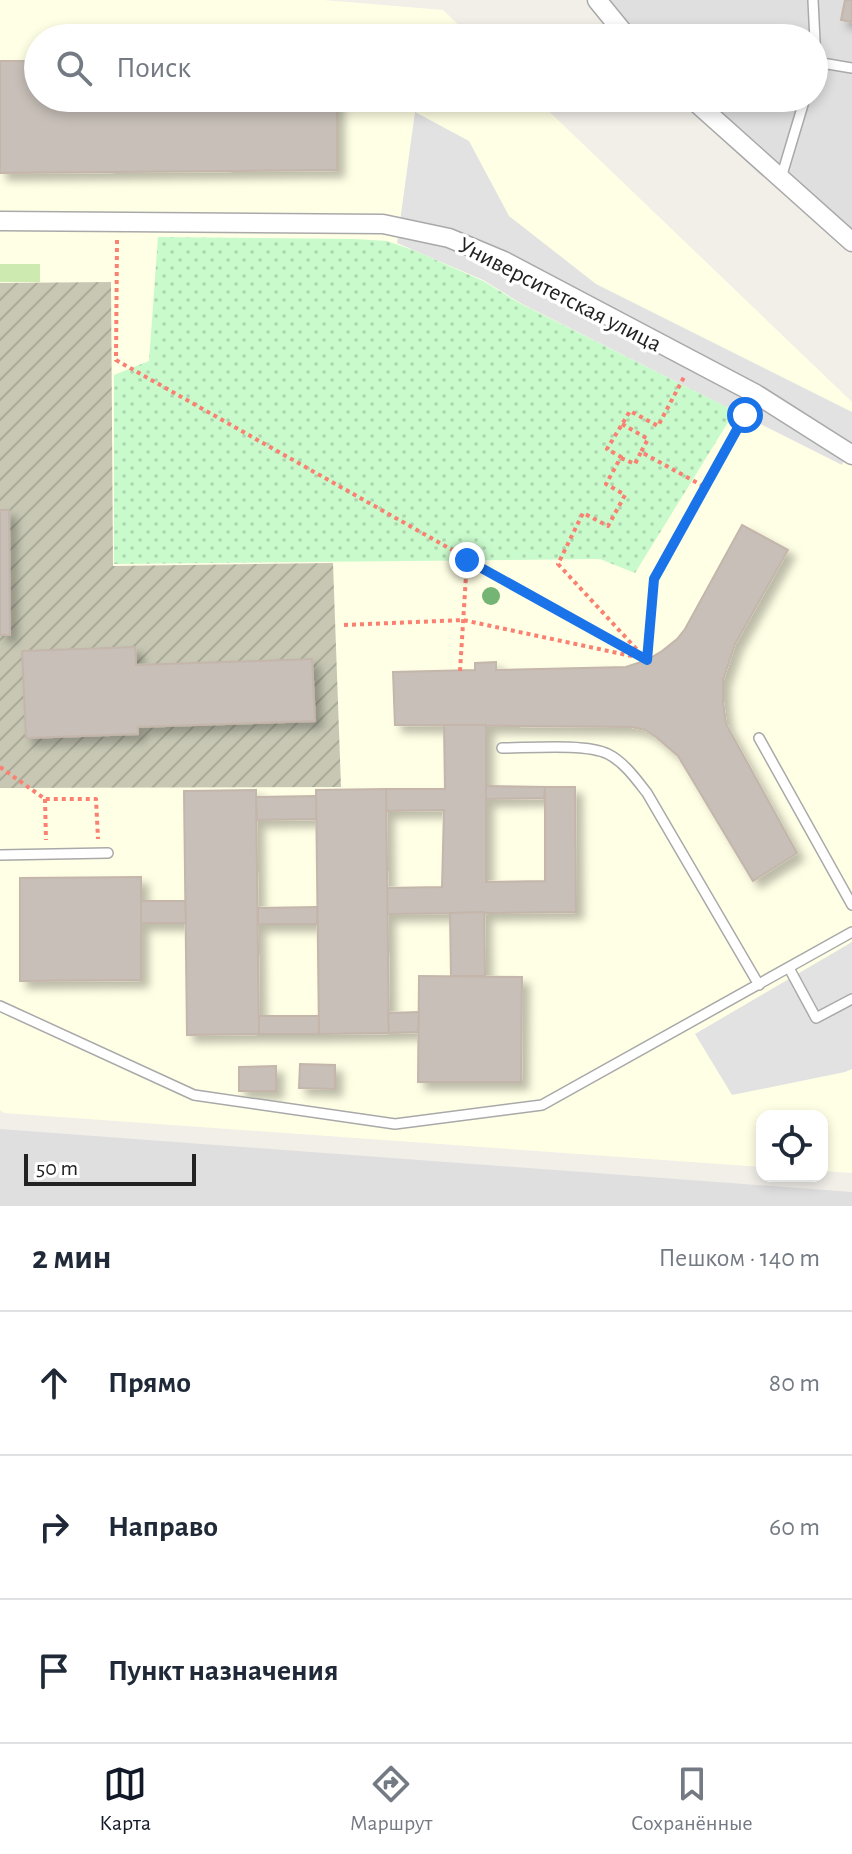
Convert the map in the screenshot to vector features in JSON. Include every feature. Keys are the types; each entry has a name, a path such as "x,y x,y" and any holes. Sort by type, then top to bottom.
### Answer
{"street":[{"path":"597,0 617,24"},
{"path":"707,112 852,242"},
{"name":"Университетская улица","path":"0,221 383,224 449,238 504,261 756,394 852,455"}],"lane":[{"path":"813,0 814,24"},
{"path":"828,65 852,68"},
{"path":"781,178 801,112"},
{"path":"759,738 852,905"},
{"path":"502,748 583,748 607,753 629,770 647,793 759,985"},
{"path":"0,855 103,853"},
{"path":"0,1006 194,1095 395,1124 542,1105 852,932"},
{"path":"789,968 816,1018 852,999"}],"path":[{"path":"117,221 116,360 647,660"},
{"path":"622,424 648,439 635,464 607,449 622,424 630,411 658,426 692,361"},
{"path":"647,660 654,579 745,415"},
{"path":"641,452 705,487"},
{"path":"621,457 606,484 625,495 608,526 583,513 558,564 647,660"},
{"path":"460,671 467,560"},
{"path":"344,625 463,620 647,660"},
{"path":"0,767 45,799 96,799 103,853"},
{"path":"45,799 46,854"}],"shaded area":[{"path":"0,0 323,0 443,10 458,24 24,24 24,112 550,112 852,402 852,1173 828,1171 828,1110 756,1110 756,1167 4,1113 0,1110"},
{"path":"587,0 852,0 852,229 721,112 828,112 828,24 615,24"},
{"path":"415,112 469,141 509,216 596,284 852,412 852,442 842,465 522,304 483,280 397,243"},
{"path":"111,282 113,566 333,563 341,787 0,788 0,283"},
{"path":"852,942 852,1069 732,1095 695,1034"},
{"path":"0,1129 852,1192 852,1206 0,1206"}],"green space":[{"path":"158,237 387,241 483,281 521,304 735,411 635,573 600,559 114,564 114,375 149,361"},
{"path":"0,264 40,264 40,282 0,282"}],"building":[{"path":"845,0 852,0 852,22 841,20"},
{"path":"0,61 24,61 24,112 337,112 337,170 0,173"},
{"path":"0,510 9,510 10,635 0,635"},
{"path":"742,525 788,550 735,644 723,680 726,724 797,853 753,881 678,756 645,730 632,727 395,725 393,672 475,670 475,663 496,662 496,670 626,667 647,660 677,639 685,629"},
{"path":"135,647 136,665 312,659 315,721 138,727 138,734 26,738 22,651"},
{"path":"444,725 486,725 486,882 545,881 545,787 575,787 576,912 387,914 387,888 442,887 444,810 386,811 386,789 445,789"},
{"path":"486,786 545,787 544,798 486,799"},
{"path":"386,789 389,1033 319,1034 316,790"},
{"path":"256,790 259,1034 187,1035 184,791"},
{"path":"316,796 316,819 257,820 256,797"},
{"path":"141,877 141,980 20,981 20,878"},
{"path":"141,901 185,901 186,923 141,923"},
{"path":"317,907 317,924 258,924 258,908"},
{"path":"484,912 485,976 451,976 450,913"},
{"path":"419,976 522,977 521,1082 418,1082"},
{"path":"419,1012 418,1032 389,1033 388,1013"},
{"path":"259,1016 319,1016 319,1034 259,1034"},
{"path":"300,1064 335,1065 335,1089 299,1088"},
{"path":"276,1066 276,1091 239,1091 239,1067"}],"route":[{"path":"467,560 647,660 654,579 745,415"}]}
